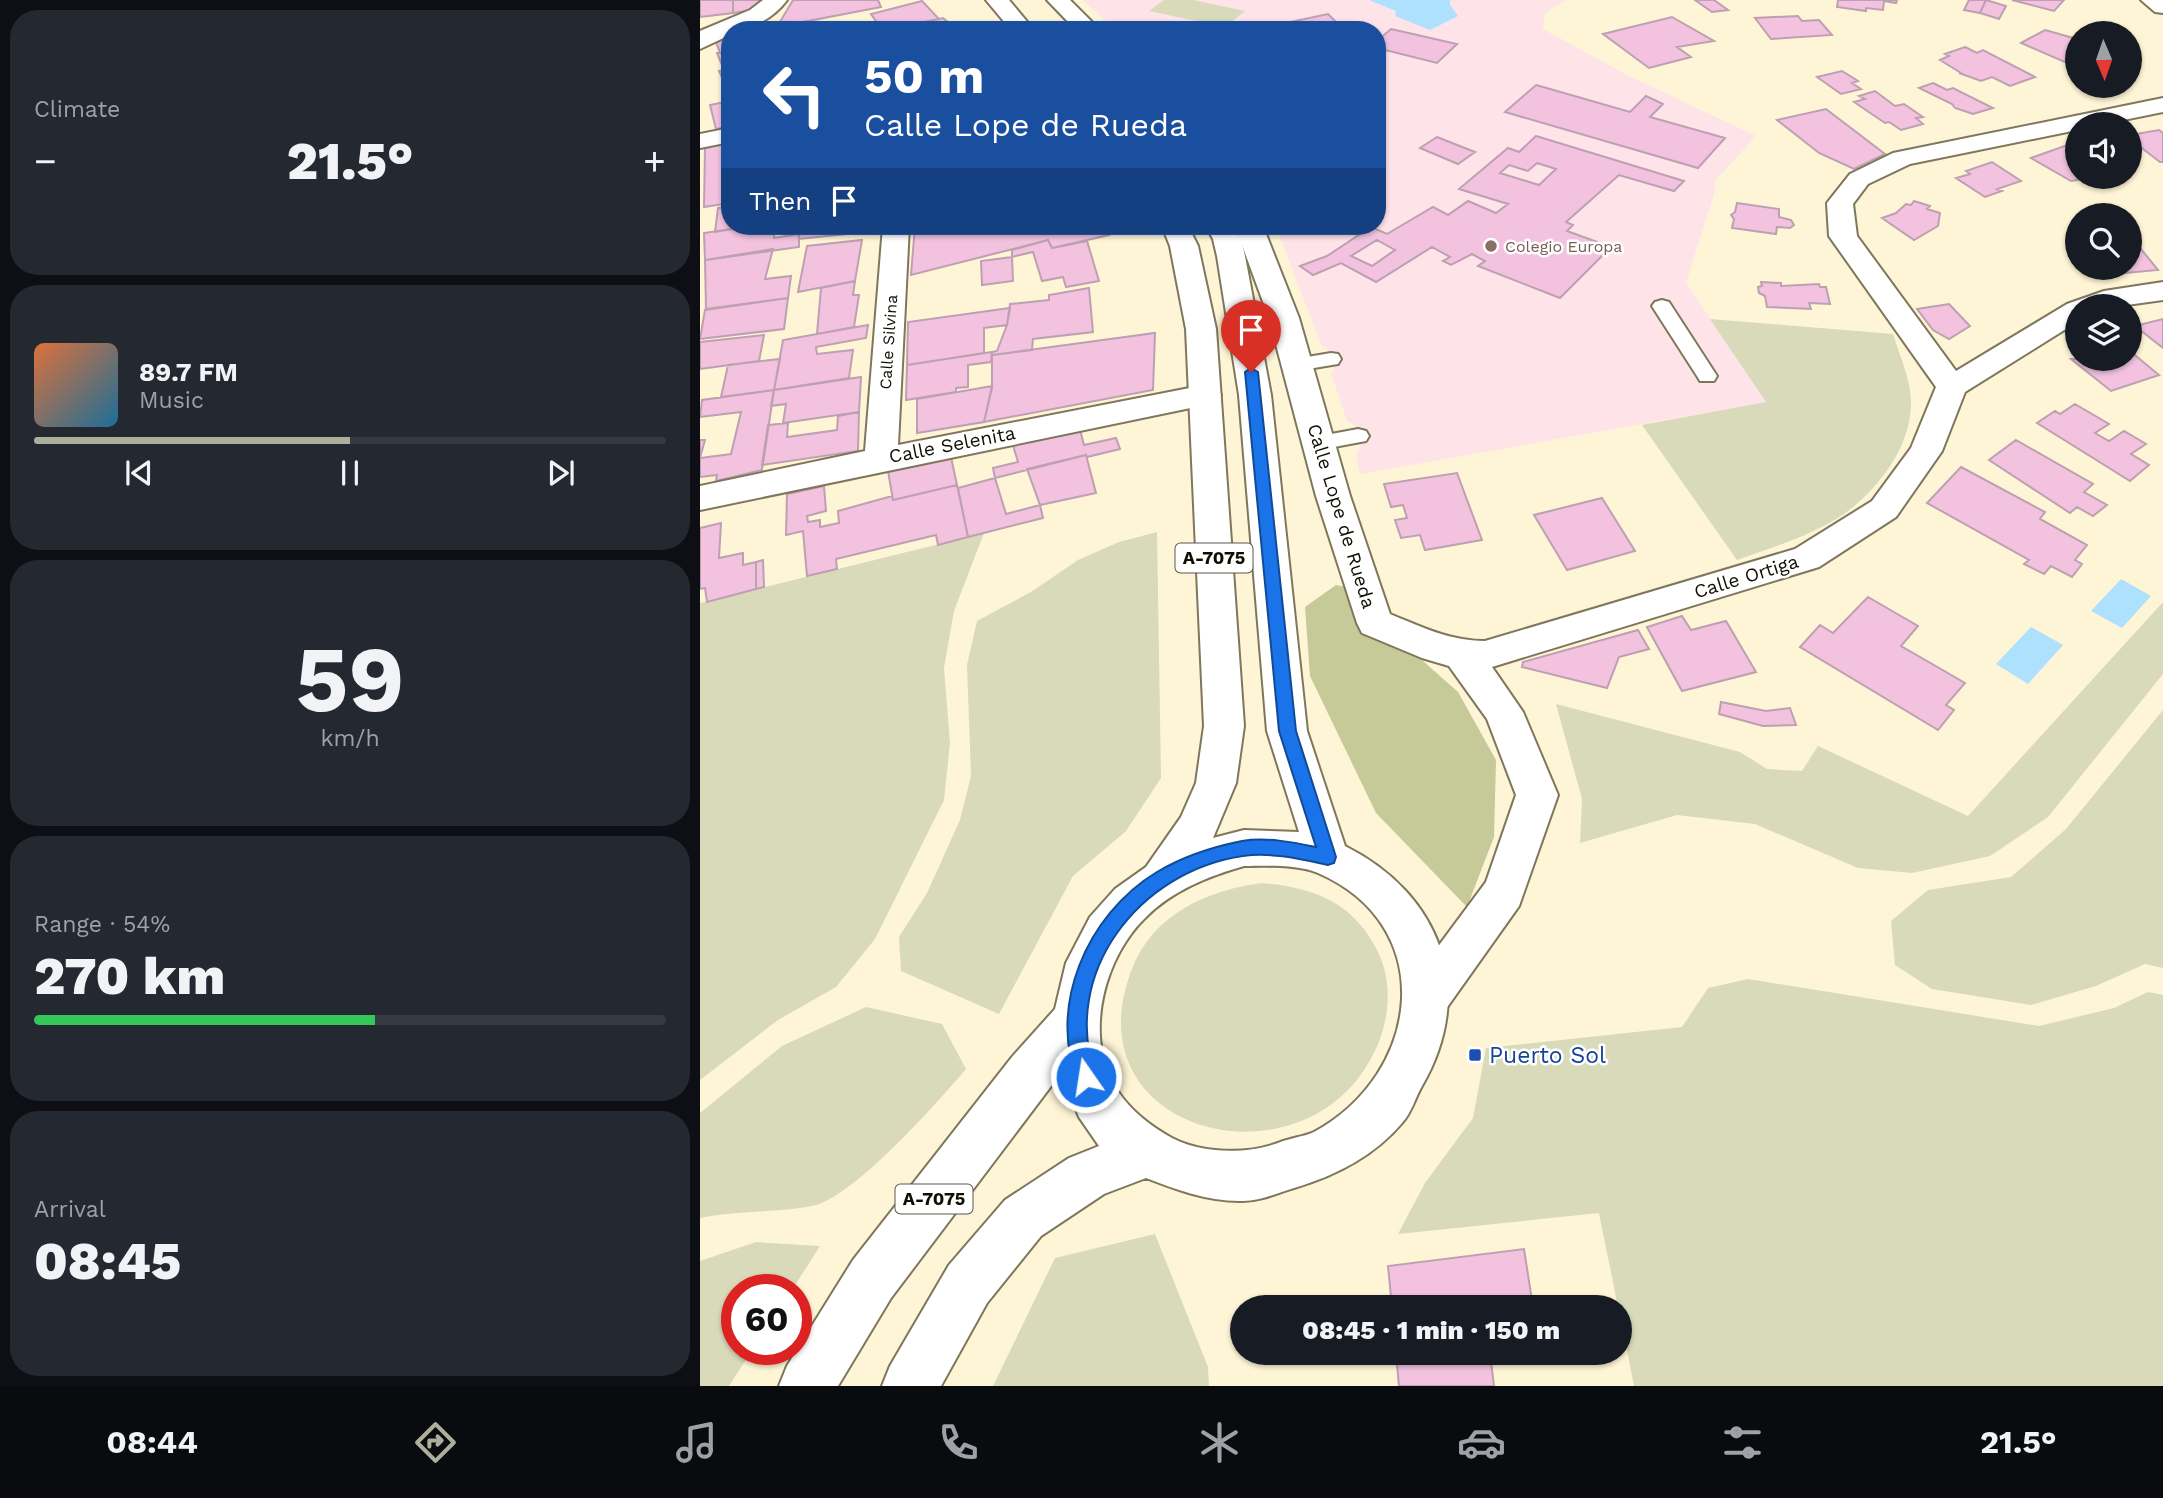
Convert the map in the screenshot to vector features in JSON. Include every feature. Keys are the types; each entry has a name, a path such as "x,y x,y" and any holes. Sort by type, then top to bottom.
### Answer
{"street":[{"path":"743,21 758,15 776,0"},
{"path":"997,0 1030,14"},
{"path":"1058,0 1080,21"},
{"path":"2152,0 2163,7"},
{"path":"700,42 721,30"},
{"path":"2065,317 1952,387 1843,236 1840,203 1859,179 1902,158 2163,105"},
{"path":"700,141 721,137"},
{"name":"Calle Silvina","path":"881,459 896,235"},
{"name":"A-7075","path":"1162,878 1198,827 1216,783 1224,726 1201,329 1184,246 1179,235"},
{"name":"Calle Lope de Rueda","path":"1232,235 1227,239 1255,395 1287,731 1328,857"},
{"name":"Calle Lope de Rueda","path":"1243,235 1284,318 1314,362 1318,443 1375,623 1435,648 1462,655"},
{"path":"2141,294 2163,291"},
{"name":"Calle Ortiga","path":"1462,655 1485,655 1807,558 1884,509 1926,451 1952,387"},
{"name":"Calle Selenita","path":"700,498 1205,395"},
{"path":"1427,998 1504,892 1537,795 1504,712 1462,655"},
{"name":"A-7075","path":"1244,848 1287,848 1328,857 1367,879 1399,911 1420,951 1427,998 1419,1045 1385,1106 1328,1152 1255,1175 1198,1172 1147,1152 1115,1126 1092,1095 1079,1059 1075,1021 1083,979 1101,939 1129,905 1162,878 1202,859 1244,848"},
{"name":"A-7075","path":"807,1386 873,1279 1029,1074 1075,1021"},
{"path":"910,1386 968,1284 1023,1218 1087,1175 1147,1152"}],"lane":[{"path":"1662,306 1707,376"},
{"path":"1318,443 1358,436"}],"shaded area":[{"name":"Colegio Europa","path":"1083,0 1566,0 1545,13 1543,29 1627,75 1756,136 1715,181 1715,191 1686,283 1767,402 1360,474 1356,456 1360,447 1356,426 1347,421 1331,373 1334,368 1327,348 1321,345 1279,235 1386,235 1386,21 1105,21"}],"green space":[{"path":"1164,0 1193,0 1245,11 1232,21 1196,21 1149,11"},
{"path":"1710,319 1893,334 1907,376 1911,401 1906,435 1899,451 1879,481 1854,506 1816,530 1737,560 1642,425 1766,402"},
{"path":"1157,532 1161,778 1126,831 1073,876 999,1014 901,971 899,937 927,893 960,820 971,776 967,665 977,621 1031,592 1078,560 1119,542"},
{"path":"984,533 954,611 944,668 950,743 944,800 875,939 836,987 778,1020 700,1080 700,603"},
{"path":"1336,585 1352,588 1356,615 1377,641 1414,653 1458,692 1496,760 1494,837 1467,907 1376,813 1310,676 1305,607"},
{"path":"2163,602 2163,674 2048,817 1990,856 1912,873 1858,868 1755,824 1677,815 1580,843 1582,799 1556,704 1740,752 1767,769 1802,771 1818,746 1968,816"},
{"path":"2163,710 2163,968 2145,964 2096,986 2031,1005 1932,989 1895,965 1891,921 1928,890 2011,877 2066,829"},
{"path":"1262,883 1315,894 1345,910 1357,921 1369,935 1383,963 1388,998 1385,1021 1378,1044 1347,1091 1304,1120 1255,1131 1207,1126 1164,1107 1134,1073 1121,1027 1132,969 1141,950 1168,919 1203,899 1242,886"},
{"path":"1748,979 2039,1026 2114,1008 2148,992 2163,995 2163,1386 1634,1386 1630,1365 1632,1365 1632,1295 1616,1295 1599,1213 1398,1234 1425,1183 1473,1118 1486,1048 1682,1027 1708,988"},
{"path":"866,1007 942,1024 966,1069 894,1147 849,1186 829,1199 812,1206 700,1218 700,1113 782,1046"},
{"path":"1155,1234 1208,1367 1209,1386 993,1386 1055,1258"},
{"path":"756,1242 820,1246 802,1274 721,1274 721,1365 743,1365 729,1386 700,1386 700,1261"}],"water":[{"path":"1369,0 1450,0 1450,5 1458,16 1430,30 1395,16 1396,11"},
{"path":"2121,579 2151,596 2122,628 2091,611"},
{"path":"2031,627 2063,645 2028,684 1996,664"}],"building":[{"path":"700,0 733,0 733,13 700,17"},
{"path":"733,0 766,0 758,9 733,13"},
{"path":"793,0 878,0 881,7 808,21 781,21"},
{"path":"1695,0 1714,0 1728,10 1712,12"},
{"path":"1838,0 1897,0 1896,3 1884,1 1883,10 1866,8 1866,11 1837,7"},
{"path":"1969,0 1986,0 1980,13 1964,10"},
{"path":"1986,0 2006,6 1999,19 1980,13"},
{"path":"2012,0 2064,0 2054,11"},
{"path":"922,1 939,19 876,21 871,14"},
{"path":"1328,14 1335,21 1295,21"},
{"path":"1798,16 1802,21 1819,20 1832,35 1771,39 1755,18"},
{"path":"1672,17 1714,41 1677,47 1691,57 1649,68 1603,34"},
{"path":"1391,29 1457,44 1437,63 1386,50 1386,33"},
{"path":"2045,30 2065,36 2065,62 2021,43"},
{"path":"721,41 721,63 717,53 720,53 716,42"},
{"path":"1965,47 1977,53 1983,50 2035,77 2010,86 1992,77 1981,81 1959,73 1940,60 1949,56 1945,54"},
{"path":"1842,71 1858,81 1852,83 1861,89 1841,94 1817,77"},
{"path":"1933,83 1947,90 1953,88 1993,108 1973,114 1955,108 1919,88"},
{"path":"1536,85 1630,112 1646,96 1663,104 1650,117 1725,138 1698,168 1505,112"},
{"path":"1875,91 1895,106 1904,104 1923,117 1916,118 1923,124 1901,130 1889,122 1885,123 1854,102 1865,99 1859,96"},
{"path":"721,103 721,128 716,129 710,105"},
{"path":"1826,109 1885,154 1854,169 1819,153 1777,120"},
{"path":"2159,130 2163,133 2163,162 2142,148 2142,133"},
{"path":"1536,136 1684,181 1674,191 1619,175 1566,222 1573,225 1567,231 1611,247 1560,298 1478,266 1485,261 1472,254 1451,265 1443,261 1450,257 1432,247 1376,282 1341,263 1313,275 1300,266 1327,256 1359,235 1386,235 1433,207 1448,215 1468,201 1496,213 1508,204 1459,189 1508,148 1519,152","holes":["1537,163 1556,169 1539,185 1500,173 1509,165 1528,171","1377,240 1395,250 1372,266 1351,256"]},
{"path":"1437,137 1475,152 1458,164 1420,148"},
{"path":"721,144 721,204 704,207 705,148"},
{"path":"2065,146 2065,178 2031,158"},
{"path":"1992,162 2021,181 1997,189 2002,191 1985,197 1956,178 1970,174 1966,171"},
{"path":"1914,201 1930,206 1927,209 1940,213 1938,226 1914,240 1882,218 1896,213"},
{"path":"1737,203 1779,209 1779,217 1791,220 1794,225 1790,228 1777,227 1776,234 1732,228 1734,219 1731,215 1735,212"},
{"path":"718,208 721,208 721,231 715,232"},
{"path":"721,230 721,235 774,235 774,238 799,235 799,247 705,260 704,233"},
{"path":"799,235 838,235 799,239"},
{"path":"914,235 1109,235 1052,248 1048,240 911,275"},
{"path":"862,240 855,281 798,292 807,246"},
{"path":"1048,240 1052,248 1087,241 1099,281 1066,287 1063,277 1042,281 1033,252 1012,257 1012,250"},
{"path":"773,249 765,279 791,276 788,298 706,309 705,260"},
{"path":"2142,250 2158,270 2142,271"},
{"path":"1012,257 1013,281 982,285 981,261"},
{"path":"855,281 853,295 859,295 854,327 817,334 821,288"},
{"path":"1761,282 1781,283 1781,286 1819,284 1820,287 1826,287 1830,304 1809,303 1811,309 1767,307 1765,296 1759,293"},
{"path":"1089,288 1093,332 1033,339 1032,350 992,355 992,352 997,351 1007,325 1010,304 1049,300 1049,295"},
{"path":"788,298 784,329 700,339 705,310"},
{"path":"1949,304 1970,326 1949,339 1933,330 1917,309"},
{"path":"1010,308 1007,325 984,328 984,353 907,365 908,322"},
{"path":"2163,319 2163,348 2142,332 2142,324"},
{"path":"868,325 866,338 816,347 817,354 853,350 849,378 774,390 783,340"},
{"path":"1155,333 1153,390 984,422 992,388 992,355"},
{"path":"764,335 759,361 700,369 700,342"},
{"path":"992,352 991,362 968,365 968,387 956,388 956,392 906,400 907,365"},
{"path":"780,359 774,390 721,397 728,365"},
{"path":"2142,361 2159,375 2111,391 2086,371 2142,371"},
{"path":"861,377 859,412 783,423 786,404 771,406 774,390"},
{"path":"992,386 984,422 917,433 917,399"},
{"path":"774,390 762,470 716,481 717,475 700,477 700,458 731,454 741,412 700,417 702,400"},
{"path":"2075,404 2109,424 2095,433 2109,441 2124,431 2146,444 2131,454 2149,465 2130,481 2037,423 2055,411 2060,414"},
{"path":"859,412 858,451 762,465 768,425 788,423 787,437 837,430 838,416"},
{"path":"1079,426 1084,445 1116,438 1120,449 995,478 993,468 1018,462 1012,442"},
{"path":"700,440 705,440 700,458"},
{"path":"2016,440 2093,484 2084,492 2107,505 2093,516 2077,507 2070,513 1989,460"},
{"path":"1086,455 1096,493 1040,505 1027,469"},
{"path":"951,457 957,485 893,500 888,471"},
{"path":"1961,467 2045,512 2040,519 2087,545 2075,560 2082,564 2072,577 2051,566 2044,574 2024,564 2029,560 1927,503"},
{"path":"1457,473 1482,540 1425,550 1420,535 1401,538 1395,520 1407,518 1403,505 1391,507 1384,484"},
{"path":"995,478 1006,514 1040,505 1043,518 968,537 958,488"},
{"path":"957,485 968,537 938,545 936,535 836,559 837,569 807,576 803,531 786,535 787,494 824,486 826,511 807,516 808,522 820,520 820,527 839,523 838,511 892,496 893,500"},
{"path":"1602,498 1635,551 1567,570 1534,515"},
{"path":"721,523 719,558 743,553 743,565 756,562 756,589 707,602 705,588 700,589 700,528"},
{"path":"763,560 764,587 756,589 756,562"},
{"path":"1868,597 1918,626 1901,646 1965,683 1946,705 1954,710 1938,730 1800,647 1820,625 1833,633"},
{"path":"1682,616 1691,630 1726,621 1756,672 1682,691 1647,627"},
{"path":"1638,630 1649,649 1619,657 1607,688 1522,667 1523,662"},
{"path":"1721,702 1766,711 1790,708 1796,725 1763,726 1719,714"},
{"path":"1524,1249 1531,1295 1391,1295 1388,1266"},
{"path":"1397,1365 1491,1365 1494,1386 1399,1386"}],"place":[{"name":"Colegio Europa","path":"1491,246"},
{"name":"Puerto Sol","path":"1475,1055"}],"route":[{"path":"1086,1077 1079,1059 1075,1021 1083,979 1101,939 1129,905 1162,878 1202,859 1244,848 1287,848 1328,857 1287,731 1251,372"}]}
